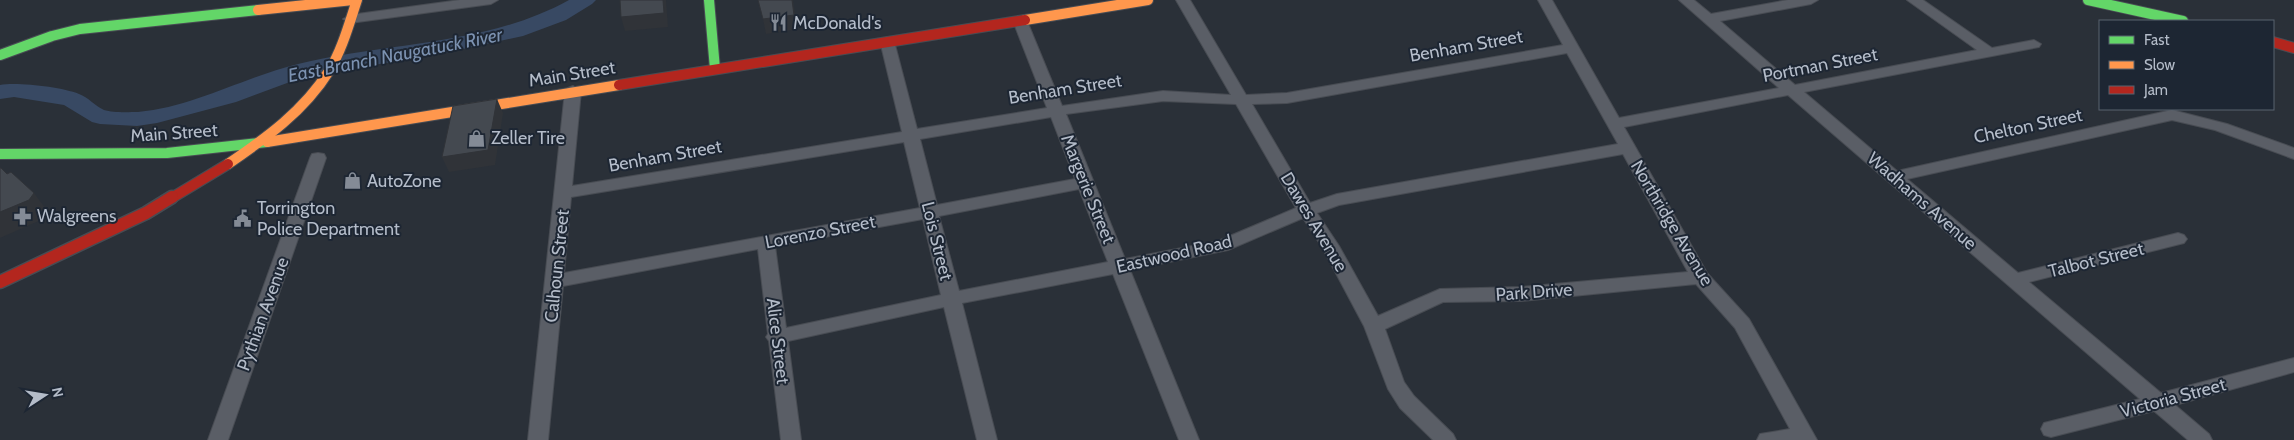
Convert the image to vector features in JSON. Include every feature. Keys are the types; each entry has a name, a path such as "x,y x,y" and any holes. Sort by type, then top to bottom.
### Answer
{"main road":[{"path":"0,55 52,36 80,29 353,0"},
{"path":"0,282 147,212 217,172 259,143 303,104 323,81 339,54 357,0"},
{"path":"709,0 715,68"},
{"name":"Main Street","path":"0,154 167,153 259,143 715,68 1148,0"},
{"path":"2088,0 2149,18 2172,20"},
{"path":"2274,42 2294,48"},
{"path":"303,104 310,119 316,126 328,131"},
{"path":"147,212 184,182 188,168 184,159 167,153"}],"street":[{"path":"350,20 491,0"},
{"name":"Dawes Avenue","path":"1183,0 1306,210 1330,246 1374,326 1395,384 1407,402 1446,440"},
{"name":"Northridge Avenue","path":"1545,0 1573,48 1626,148 1700,277 1742,324 1806,438"},
{"name":"Wadhams Avenue","path":"1686,0 2202,440"},
{"path":"1709,19 1811,0"},
{"path":"1914,0 1990,53"},
{"name":"Margerie Street","path":"1020,21 1189,440"},
{"name":"Lois Street","path":"886,41 987,440"},
{"name":"Portman Street","path":"1614,124 2034,44"},
{"name":"Benham Street","path":"564,193 1056,110 1164,96 1241,100 1287,98 1573,48"},
{"name":"Calhoun Street","path":"538,440 573,91"},
{"path":"2171,112 2222,127 2294,154"},
{"name":"Chelton Street","path":"1893,177 2171,112"},
{"name":"Eastwood Road","path":"776,336 950,299 1222,246 1306,210 1337,200 1626,148"},
{"name":"Pythian Avenue","path":"218,440 318,158"},
{"name":"Lorenzo Street","path":"555,281 1085,183"},
{"name":"Talbot Street","path":"2014,280 2178,239"},
{"name":"Alice Street","path":"766,242 776,336 791,440"},
{"name":"Park Drive","path":"1374,326 1440,296 1520,294 1700,277"},
{"name":"Victoria Street","path":"2051,429 2294,365"},
{"path":"1767,440 1806,438"}],"building":[{"path":"620,0 663,0 664,13 621,17"},
{"path":"758,0 792,0 794,15 763,19"},
{"path":"497,99 488,150 442,157 453,106"},
{"path":"0,168 7,174 11,172 34,193 29,200 0,212"}],"waterway":[{"name":"East Branch Naugatuck River","path":"0,92 14,90 71,99 100,117 137,119 157,116 228,97 301,70 435,48 515,31 558,15 585,0"}],"traffic: fast":[{"path":"709,0 715,69"},
{"path":"2088,0 2178,20"},
{"path":"0,55 52,36 80,29 258,10"},
{"path":"0,154 167,153 267,142"}],"traffic: slow":[{"path":"258,10 353,0"},
{"path":"228,164 283,123 319,85 338,54 357,0"},
{"path":"1025,20 1148,0"},
{"path":"267,142 619,85"}],"traffic: jam":[{"path":"619,85 1025,20"},
{"path":"2274,42 2294,48"},
{"path":"0,282 146,213 228,164"}],"place":[{"name":"McDonald's","path":"779,23"},
{"name":"Zeller Tire","path":"477,138"},
{"name":"AutoZone","path":"353,181"},
{"name":"Walgreens","path":"23,216"},
{"name":"Torrington Police Department","path":"243,218"}]}
